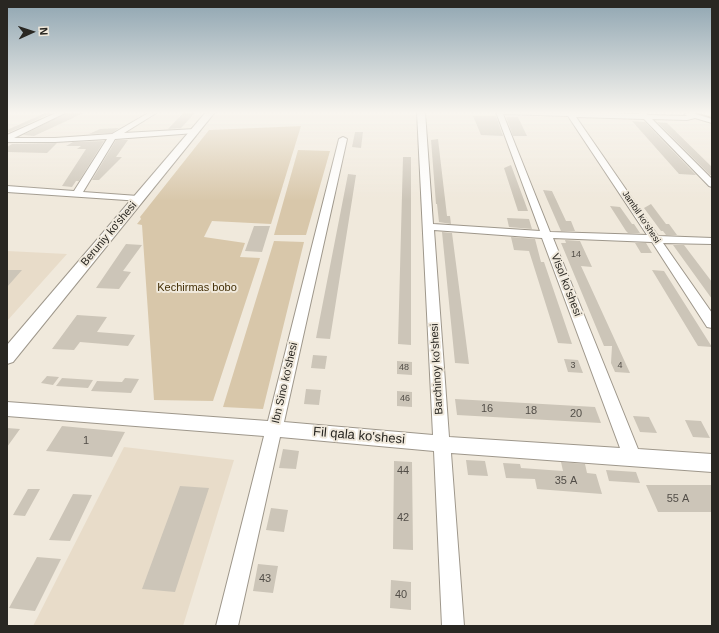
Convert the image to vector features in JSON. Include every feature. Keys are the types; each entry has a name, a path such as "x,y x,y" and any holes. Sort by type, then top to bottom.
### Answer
{"main road":[{"name":"Beruniy ko'shesi","path":"7,357 186,142"}],"street":[{"path":"77,194 109,142"},
{"name":"Ibn Sino ko'shesi","path":"227,626 342,142"},
{"name":"Barchinoy ko'shesi","path":"423,142 453,626"},
{"name":"Visol ko'shesi","path":"511,142 632,458"},
{"name":"Jambil ko'shesi","path":"590,142 712,323"},
{"path":"670,142 712,184"},
{"path":"7,189 138,198"},
{"path":"429,227 547,235 712,241"},
{"name":"Fil qala ko'shesi","path":"7,409 274,429 441,444 712,463"}],"shaded area":[{"path":"7,251 67,254 7,321"},
{"path":"124,447 234,460 183,626 33,626"}],"green space":[{"name":"Kechirmas bobo","path":"200,142 296,142 271,224 212,221 204,237 245,243 240,257 260,258 213,401 154,400 142,225 137,224 141,219 140,217"},
{"path":"298,150 330,151 306,235 274,235"},
{"path":"274,241 304,242 263,409 223,407"}],"building":[{"path":"73,142 104,142 79,181 76,181 72,187 62,186 86,149 77,149 81,146 66,146"},
{"path":"115,142 127,142 116,157 122,157 99,180 92,180"},
{"path":"353,142 362,142 361,148 352,147"},
{"path":"431,142 438,142 447,216 450,216 451,224 439,222 436,204"},
{"path":"650,142 664,142 696,175 679,174"},
{"path":"677,142 686,142 712,167 712,175 710,175"},
{"path":"57,143 47,153 7,152 7,147 12,144"},
{"path":"403,157 411,157 411,345 398,344"},
{"path":"511,165 528,211 518,211 504,168"},
{"path":"348,174 356,175 330,339 316,338"},
{"path":"543,190 552,191 566,221 571,221 575,231 561,231"},
{"path":"651,204 666,224 669,224 677,235 666,235 663,231 661,231 644,208"},
{"path":"610,206 620,207 640,233 628,233"},
{"path":"507,218 529,219 532,229 509,227"},
{"name":"Kechirmas bobo","path":"254,226 270,226 262,252 245,251"},
{"path":"442,232 452,233 469,364 455,363"},
{"path":"511,237 535,239 541,262 544,262 572,344 558,343 529,251 514,250"},
{"path":"565,240 580,241 592,267 581,266 630,373 615,372 611,363 612,346 604,346 561,243 566,243"},
{"path":"635,243 646,243 652,253 641,253"},
{"path":"126,244 142,245 123,271 131,272 119,289 96,288"},
{"path":"673,245 684,245 712,282 712,299"},
{"path":"7,270 22,270 7,287"},
{"path":"652,270 664,271 712,347 698,346"},
{"path":"77,315 107,317 97,332 135,335 128,346 80,342 74,350 52,349"},
{"path":"313,355 327,356 325,369 311,368"},
{"path":"564,359 578,360 583,373 568,372"},
{"path":"397,361 412,362 412,375 397,374"},
{"path":"47,376 59,377 53,385 41,383"},
{"path":"62,378 93,380 88,388 56,386"},
{"path":"125,378 139,379 131,393 91,391 97,381 122,382"},
{"path":"306,389 321,390 319,405 304,404"},
{"path":"397,391 412,392 412,407 397,406"},
{"path":"455,399 595,407 601,423 457,415"},
{"path":"633,416 649,417 657,433 640,432"},
{"path":"685,420 701,421 710,438 693,437"},
{"path":"62,426 125,432 112,457 46,451"},
{"path":"7,428 20,429 7,447"},
{"path":"283,449 299,451 296,469 279,468"},
{"path":"466,460 485,461 488,476 468,475"},
{"path":"394,461 412,462 413,550 393,549"},
{"path":"561,462 585,464 587,473 596,474 602,494 537,489 535,479 506,478 503,463 520,464 521,468 563,471"},
{"path":"606,470 636,472 640,483 609,481"},
{"path":"646,485 712,485 712,512 658,512"},
{"path":"180,486 209,488 175,592 142,589"},
{"path":"28,489 40,489 25,516 13,515"},
{"path":"73,494 92,495 70,541 49,540"},
{"path":"271,508 288,510 284,532 266,530"},
{"path":"37,557 61,559 35,611 9,608"},
{"path":"258,564 278,566 273,593 253,591"},
{"path":"391,580 411,582 411,610 390,608"}]}
